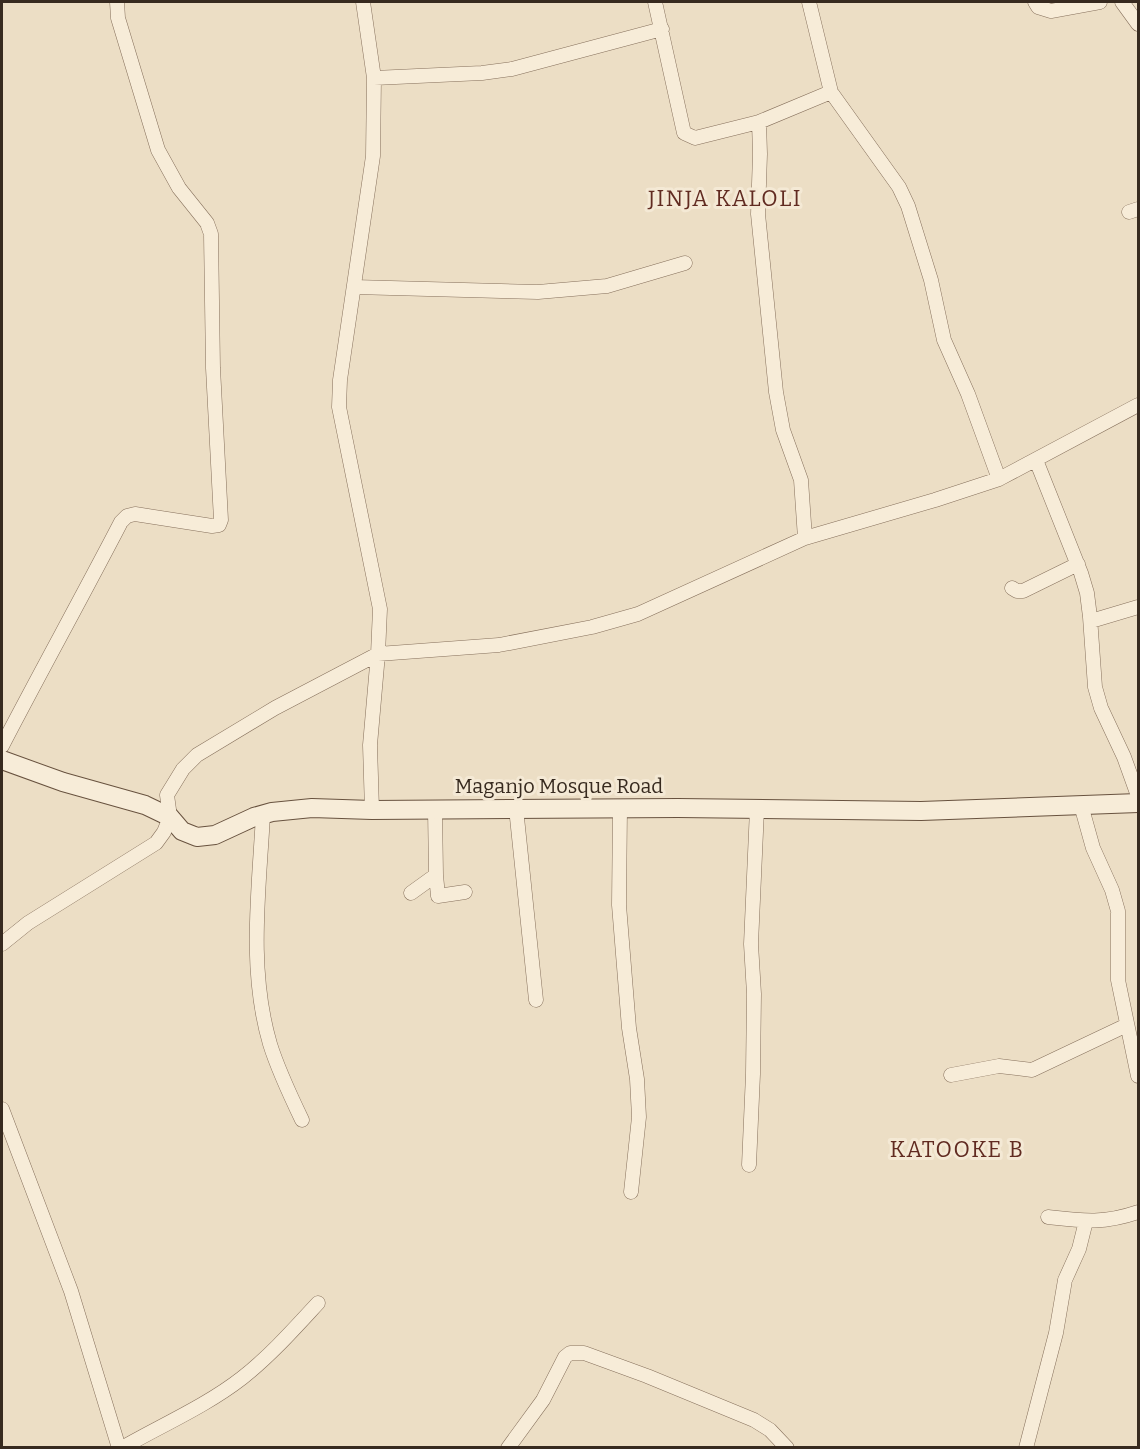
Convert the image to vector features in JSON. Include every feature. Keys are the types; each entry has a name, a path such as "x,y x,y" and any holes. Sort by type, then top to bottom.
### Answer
{"street":[{"path":"2,746 121,522 127,516 135,514 212,526 219,525 222,520 213,368 210,234 207,223 179,188 158,150 118,18 117,2"},
{"path":"363,2 374,78 373,156 340,380 339,407 380,609 370,746 372,810"},
{"path":"655,2 684,133 695,138 759,122 831,92"},
{"path":"809,2 831,92 899,187 908,206 931,280 944,339 968,394 999,479"},
{"path":"1035,2 1038,7 1051,11 1100,2"},
{"path":"1122,2 1138,24"},
{"path":"374,78 482,73 512,69 662,29"},
{"path":"759,122 758,214 776,392 782,423 801,480 805,538"},
{"path":"354,287 565,291 607,286 685,263"},
{"path":"2,943 28,923 156,843 164,832 170,817 167,795 183,769 197,755 301,694 378,654 499,645 615,621 638,614 805,538 999,479 1138,405"},
{"path":"1036,460 1078,564 1087,593 1095,687 1101,708 1124,757 1138,796"},
{"path":"1012,588 1023,591 1078,564"},
{"path":"1091,621 1138,607"},
{"name":"Maganjo Mosque Road","path":"2,760 54,779 145,805 170,817 182,831 197,837 215,835 263,814 312,808 921,811 1138,803"},
{"path":"1081,805 1093,848 1112,890 1118,912 1118,980 1138,1076"},
{"path":"516,808 536,1000"},
{"path":"620,808 619,905 639,1117 631,1192"},
{"path":"435,809 438,896 465,892"},
{"path":"749,1165 754,994 751,944 757,809"},
{"path":"263,814 255,951 258,981 270,1043 279,1073 302,1120"},
{"path":"411,893 436,875"},
{"path":"951,1076 999,1066 1032,1070 1127,1025"},
{"path":"2,1109 71,1292 121,1448 214,1397 242,1378 274,1350 318,1303"},
{"path":"1048,1217 1106,1221 1138,1212"},
{"path":"1026,1448 1056,1333 1068,1270 1079,1249 1086,1221"},
{"path":"508,1448 543,1400 565,1357 576,1353 584,1353 647,1376 754,1420 770,1431 787,1448"}],"district":[{"name":"JINJA KALOLI","path":"725,198"},
{"name":"KATOOKE B","path":"957,1149"}]}
